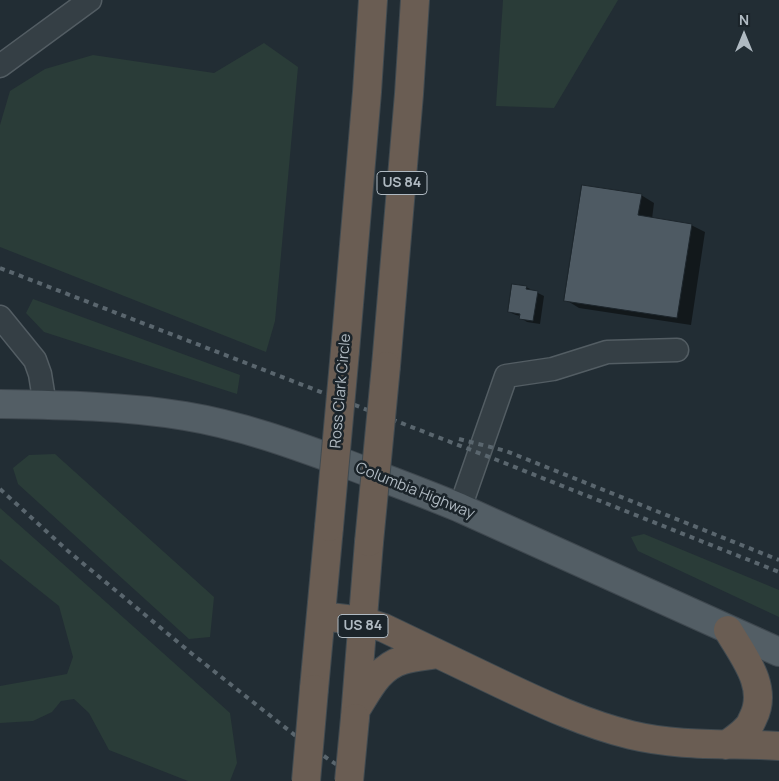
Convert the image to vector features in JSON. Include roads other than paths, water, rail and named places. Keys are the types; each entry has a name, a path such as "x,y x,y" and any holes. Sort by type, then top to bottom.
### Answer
{"highway":[{"name":"Ross Clark Circle","path":"306,781 345,351 373,0"},
{"name":"US 84","path":"349,781 416,0"},
{"path":"321,616 363,621 384,628 549,707 631,735 664,741 726,745 766,745 779,736"},
{"path":"726,745 748,727 755,713 759,697 756,682 749,665 728,630"},
{"path":"355,714 373,682 383,671 401,661 438,654"}],"main road":[{"name":"Columbia Highway","path":"0,404 44,404 130,409 186,416 234,426 289,443 460,508 779,652"}],"street":[{"path":"0,66 90,0"},
{"path":"0,318 35,360 40,374 44,404"},
{"path":"460,508 506,376 553,369 607,352 677,350"}],"railway":[{"path":"0,268 497,460 779,572"},
{"path":"459,439 506,451 779,560"},
{"path":"0,489 68,551 191,653 306,744 361,781"}]}
